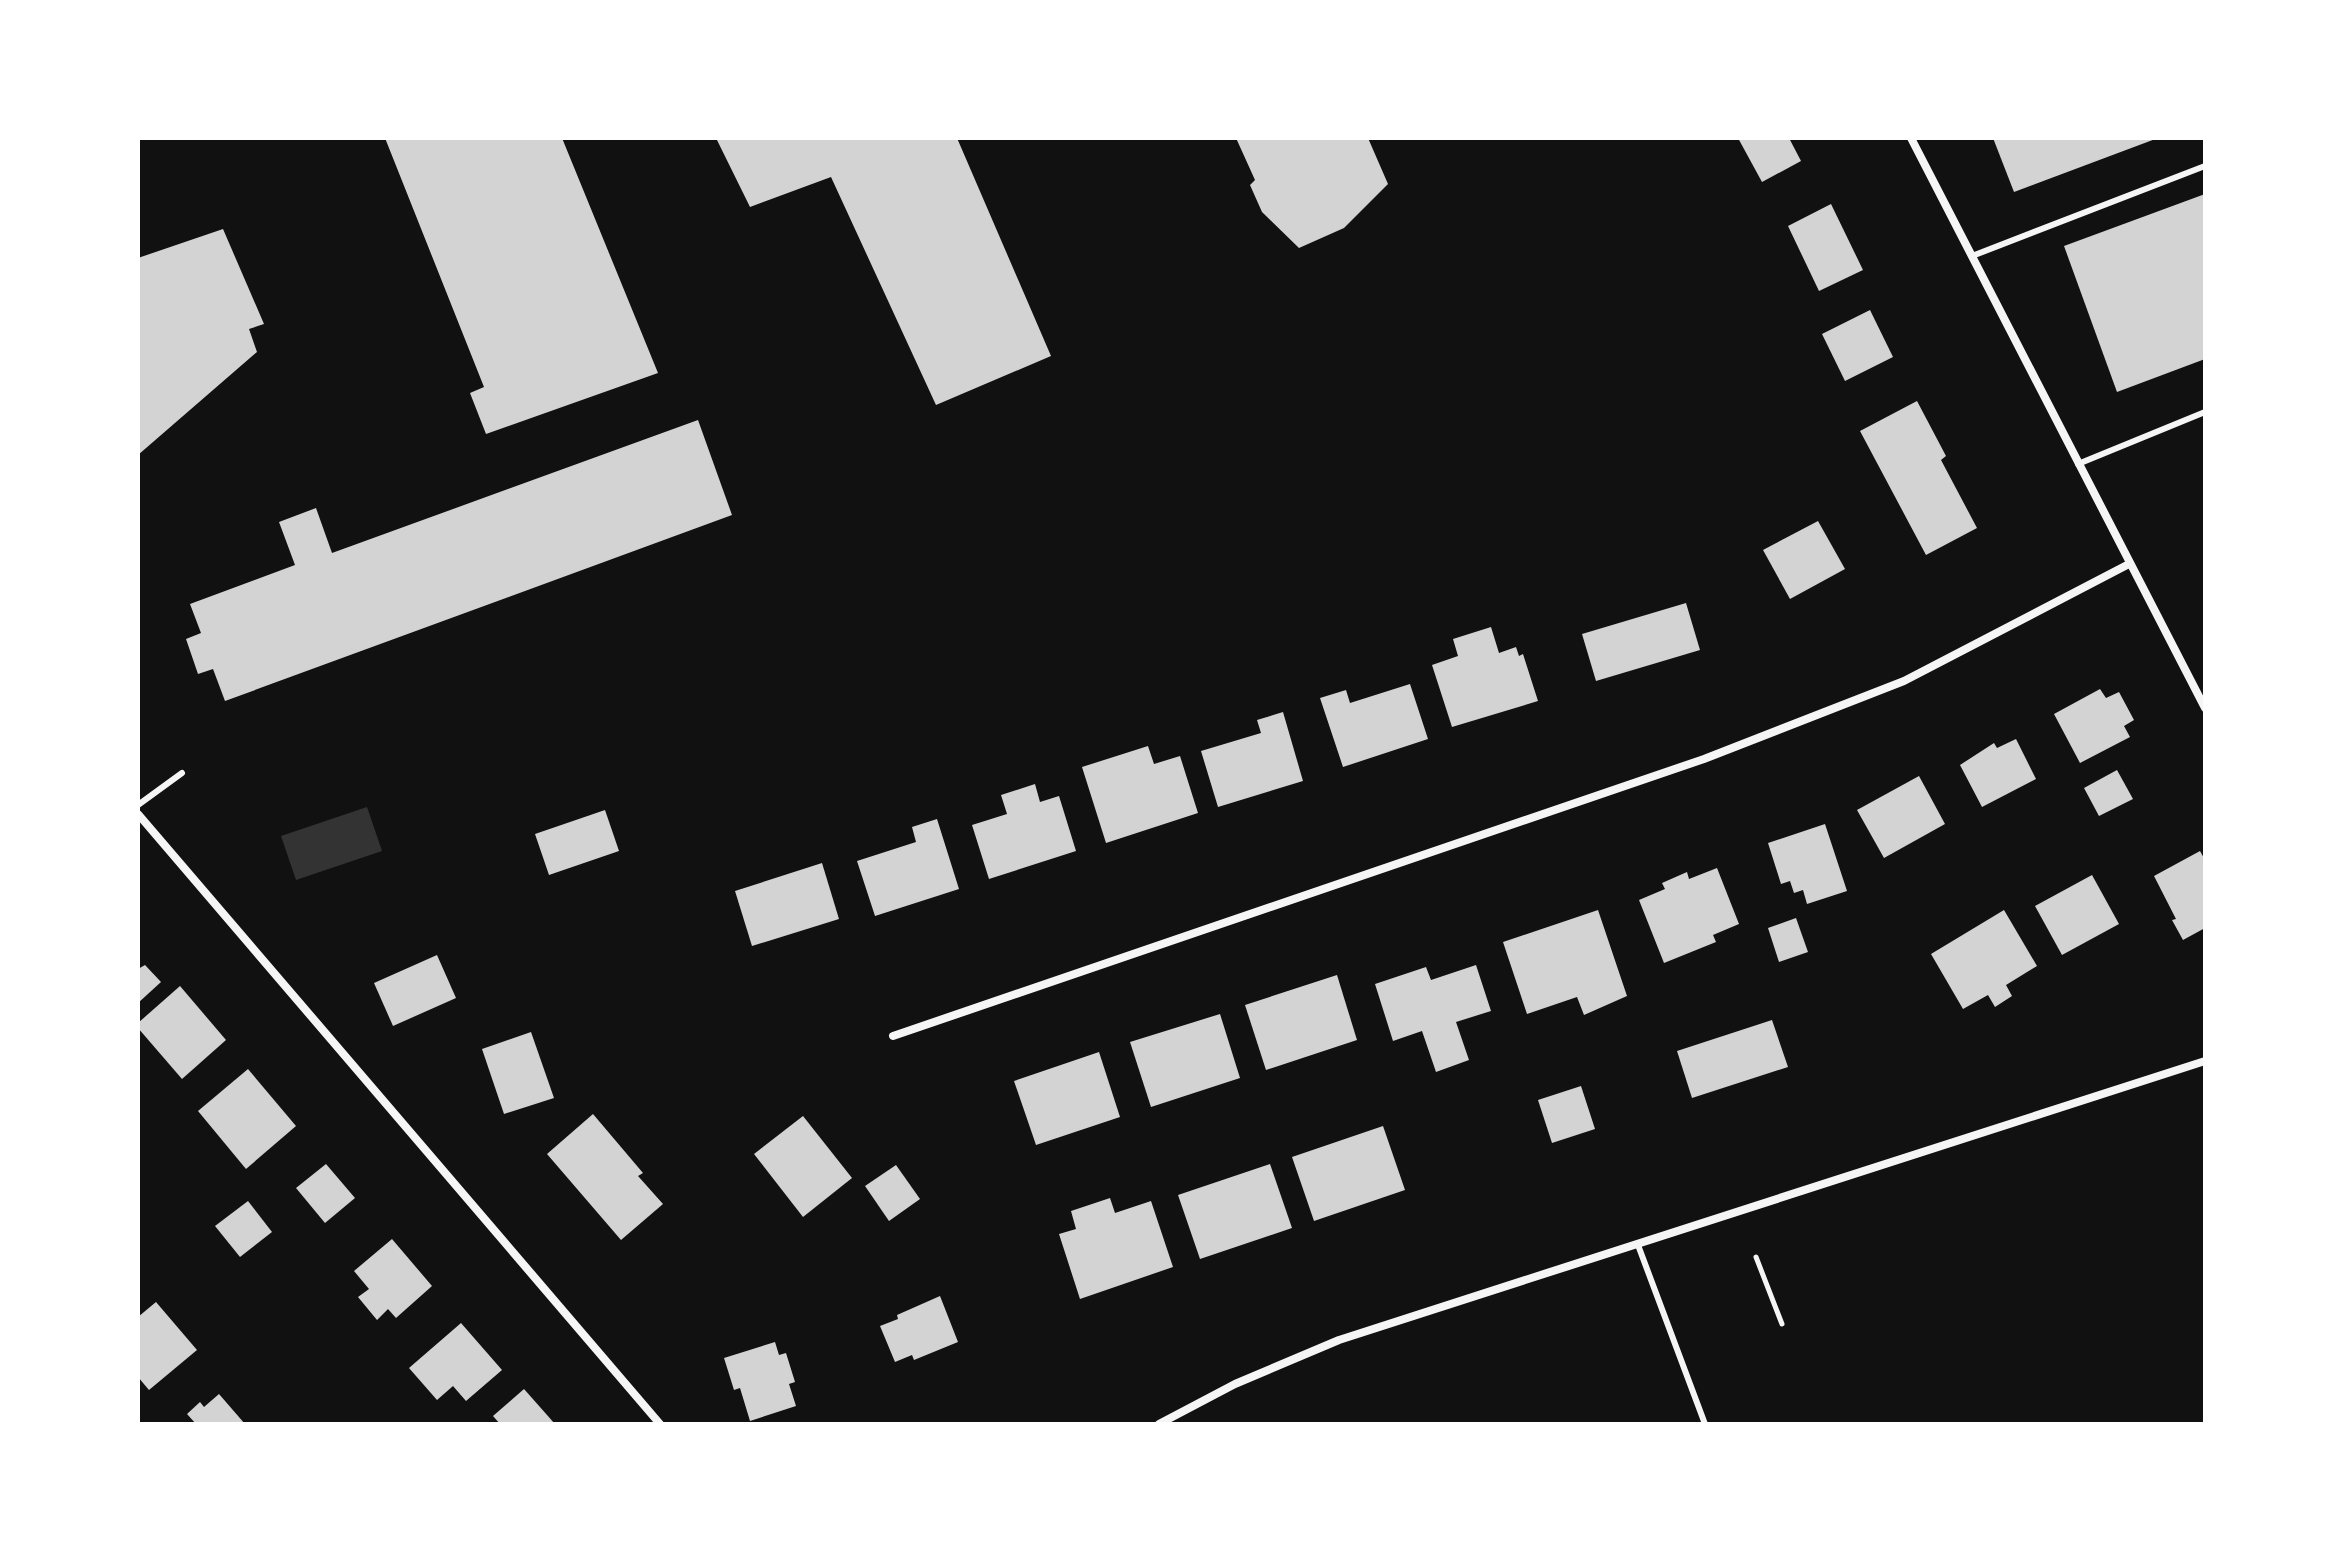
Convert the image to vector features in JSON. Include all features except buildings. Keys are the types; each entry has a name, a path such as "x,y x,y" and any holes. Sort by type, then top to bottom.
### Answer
{"street":[{"path":"1911,138 2205,708"},
{"path":"893,1036 1704,759 1904,681 2129,564"},
{"path":"138,814 516,1252 660,1424"},
{"path":"1159,1424 1235,1384 1339,1340 2205,1061"}],"lane":[{"path":"1972,256 2205,166"},
{"path":"2078,464 2205,412"},
{"path":"138,805 182,773"},
{"path":"1638,1245 1705,1424"}],"path":[{"path":"1756,1257 1782,1324"}],"shaded area":[{"path":"367,807 382,851 296,880 281,836"}]}
